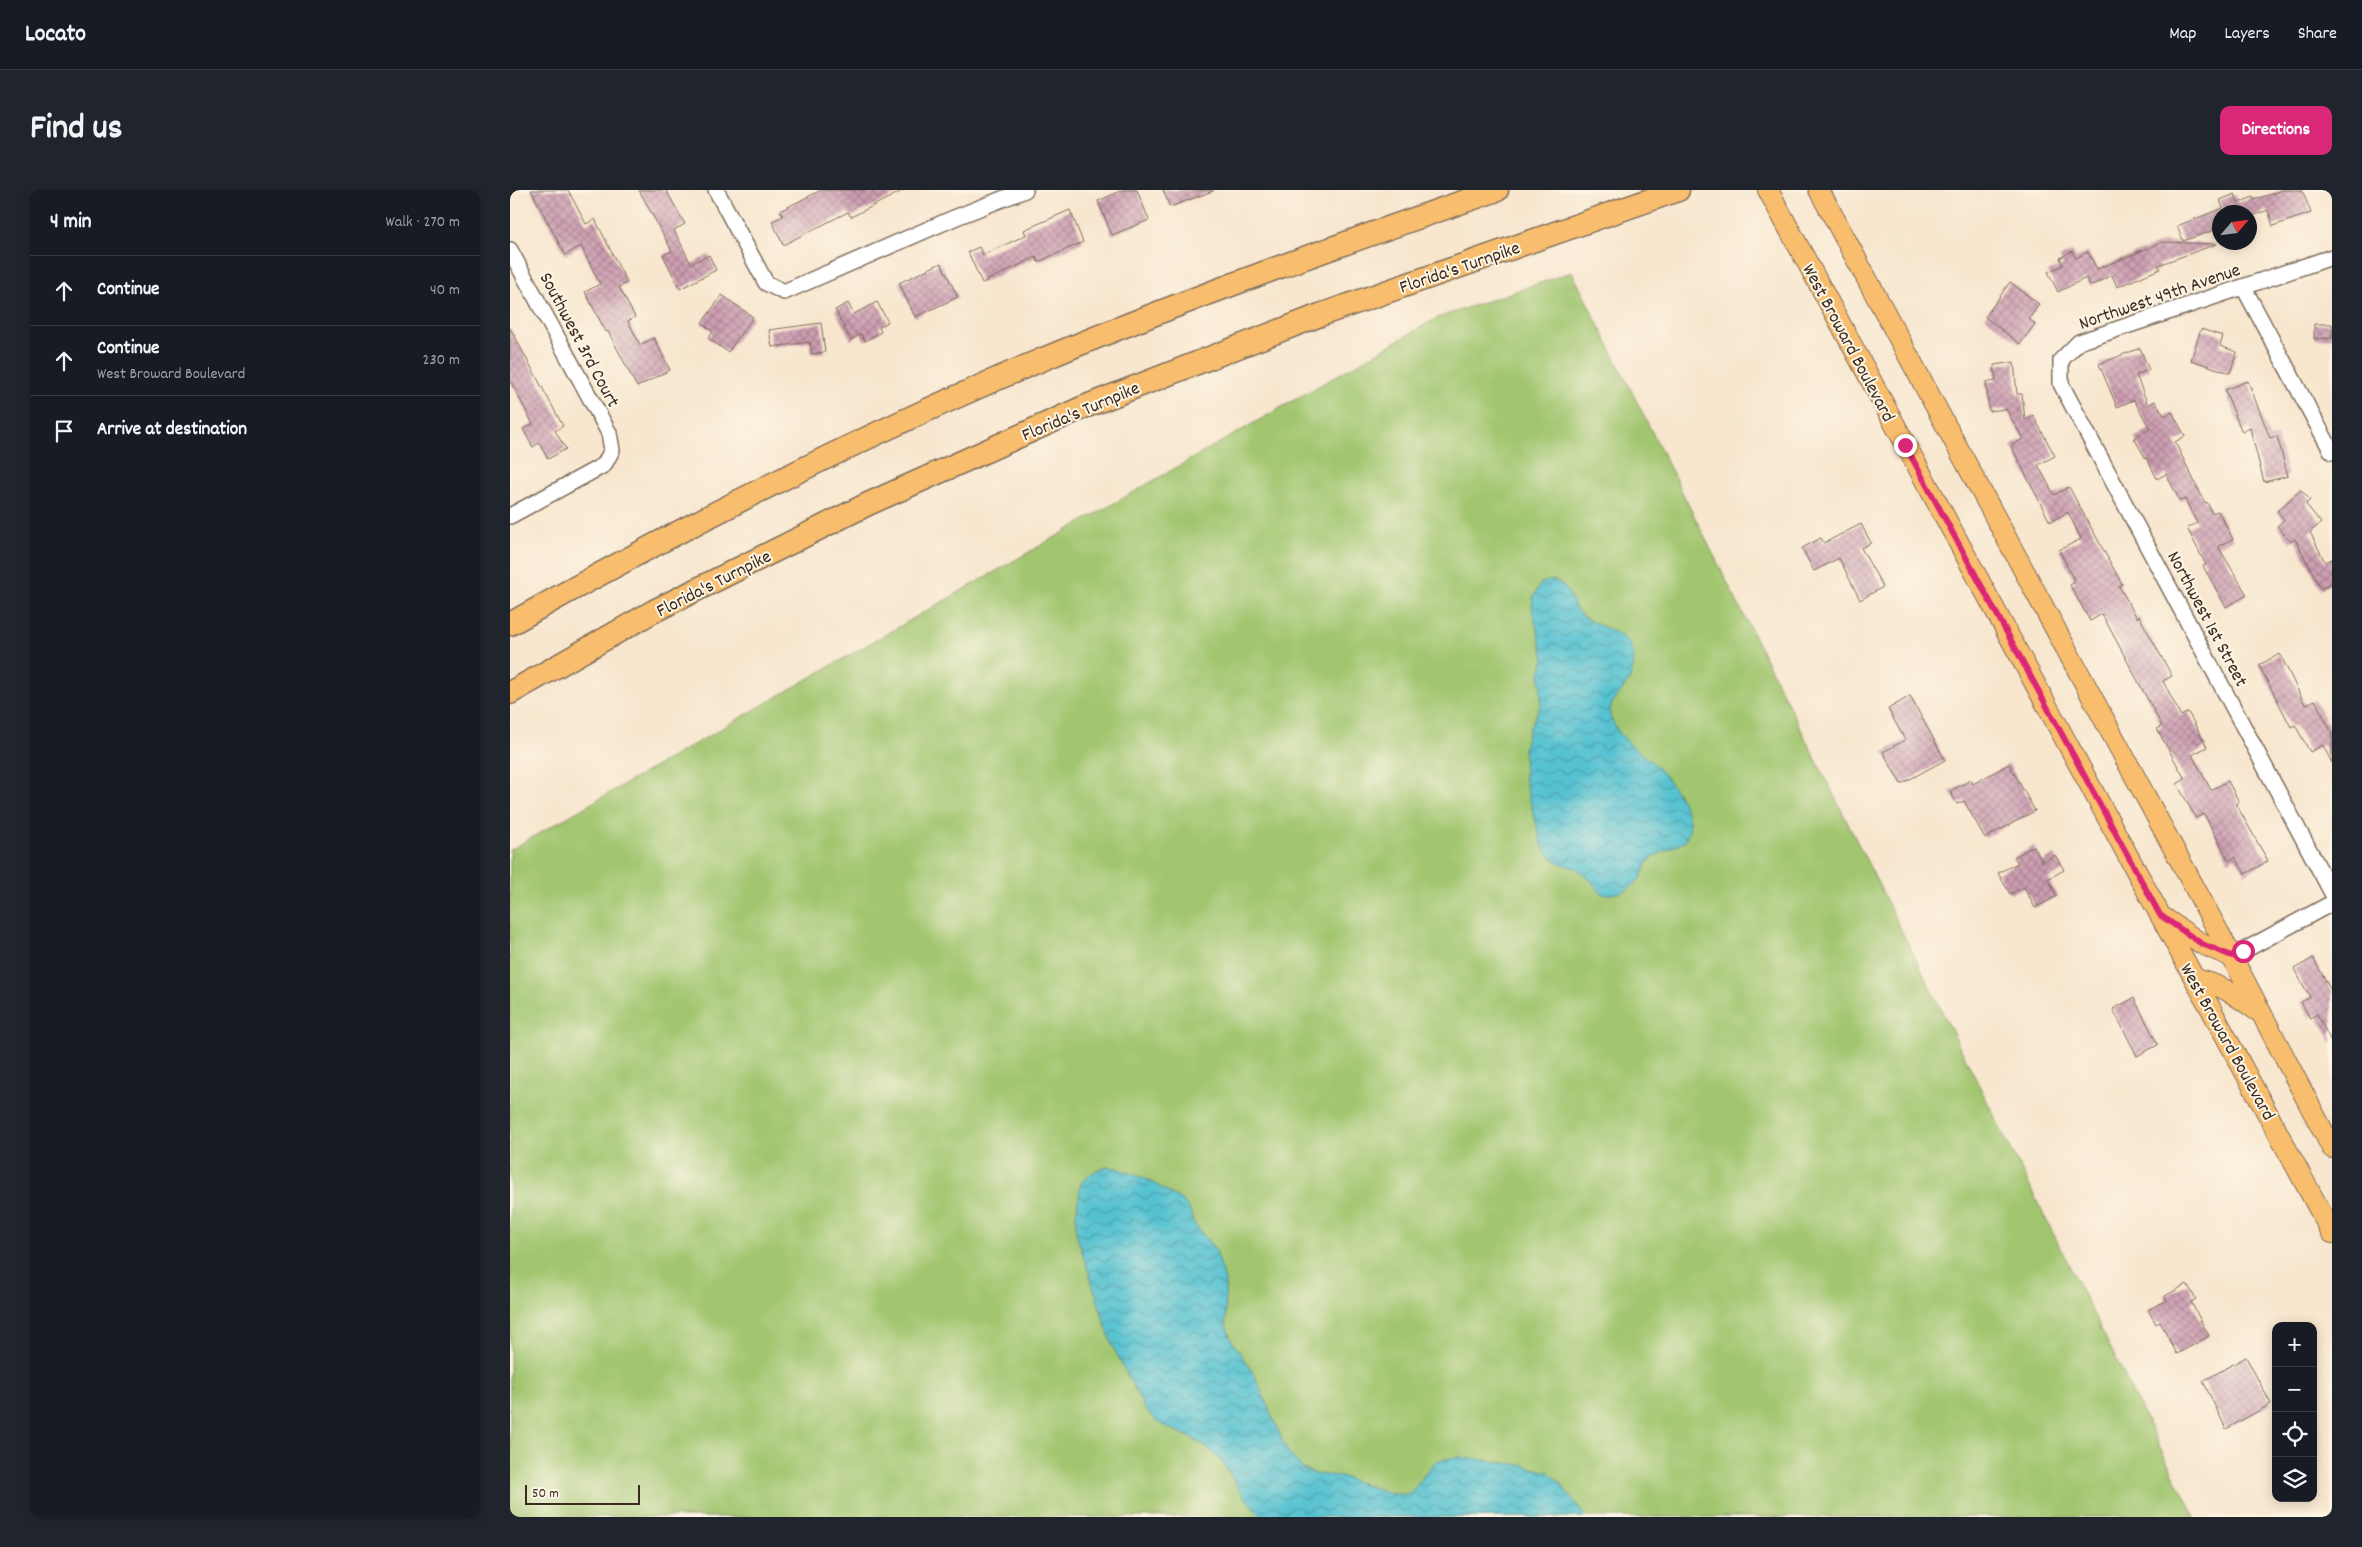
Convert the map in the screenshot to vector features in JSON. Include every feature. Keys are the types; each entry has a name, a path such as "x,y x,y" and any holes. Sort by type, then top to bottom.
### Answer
{"highway":[{"path":"510,624 623,560 829,457 1034,364 1290,262 1497,190"},
{"name":"Florida's Turnpike","path":"510,693 654,611 850,513 1084,406 1320,315 1678,190"}],"main road":[{"name":"West Broward Boulevard","path":"1768,190 2332,1232"},
{"name":"West Broward Boulevard","path":"1819,190 2232,956 2332,1148"},
{"path":"2160,915 2202,944 2232,956"},
{"path":"2195,979 2215,983 2233,992 2260,1012"}],"street":[{"path":"716,190 766,283 784,292 954,218 1026,190"},
{"name":"Southwest 3rd Court","path":"510,250 609,433 612,450 604,465 510,516"},
{"name":"Northwest 49th Avenue","path":"2061,360 2079,342 2332,257"},
{"path":"2244,288 2332,452"},
{"name":"Northwest 1st Street","path":"2061,360 2061,384 2332,893"},
{"path":"2232,956 2332,903"}],"green space":[{"path":"1572,272 2195,1517 510,1517 510,850 1437,318"}],"water":[{"path":"1552,580 1564,586 1576,608 1585,618 1616,633 1629,643 1633,650 1634,659 1631,676 1611,706 1610,716 1622,736 1657,767 1676,791 1690,822 1685,841 1651,859 1640,879 1632,887 1618,893 1602,894 1586,875 1575,868 1561,864 1549,856 1542,845 1525,782 1524,749 1528,732 1541,704 1540,674 1544,658 1532,608 1533,597 1541,583"},
{"path":"1107,1167 1117,1168 1146,1179 1183,1201 1190,1210 1193,1222 1216,1251 1225,1280 1226,1325 1231,1339 1255,1376 1287,1451 1303,1469 1315,1474 1340,1476 1392,1494 1407,1494 1415,1488 1430,1467 1439,1460 1460,1457 1521,1465 1549,1472 1560,1483 1586,1517 1262,1517 1242,1494 1223,1463 1211,1451 1194,1439 1158,1423 1145,1409 1112,1345 1076,1233 1076,1215 1081,1183 1096,1170"}],"building":[{"path":"531,190 568,190 586,224 595,219 627,283 619,287 635,317 628,321 640,345 654,338 670,370 637,387 585,292 600,284 581,246 565,255"},
{"path":"639,190 666,190 685,224 674,230 691,264 709,255 716,270 680,289 663,255 672,251"},
{"path":"821,190 904,190 851,217 848,212 783,245 772,221 783,216 780,211"},
{"path":"1123,190 1137,190 1149,220 1112,235 1098,201"},
{"path":"1163,190 1213,190 1213,191 1170,207"},
{"path":"2282,190 2302,190 2311,213 2273,226 2268,210 2257,214 2257,205 2222,205 2220,200 2235,194 2238,203 2253,197 2254,200"},
{"path":"1070,210 1083,242 1038,262 1036,257 982,283 968,252 979,247 983,255 1026,235 1024,230"},
{"path":"2212,212 2212,231 2183,241 2177,226"},
{"path":"2163,242 2212,244 2212,246 2158,265 2160,269 2117,287 2112,275 2090,286 2086,278 2058,292 2048,272 2063,265 2060,258 2072,251 2076,258 2088,252 2097,269"},
{"path":"941,263 958,297 915,317 899,283"},
{"path":"2010,282 2039,304 2029,319 2035,324 2020,344 1985,317"},
{"path":"722,295 753,317 728,352 708,338 713,332 702,323"},
{"path":"877,302 888,322 879,327 881,332 865,341 861,334 851,340 835,310 848,303 854,314"},
{"path":"821,323 825,352 812,354 810,342 772,347 769,330"},
{"path":"2314,324 2332,324 2332,338 2314,339"},
{"path":"510,328 563,426 555,431 566,449 548,459 539,443 533,447 523,429 533,424 510,380"},
{"path":"2201,329 2223,336 2220,346 2237,352 2230,373 2191,360"},
{"path":"2140,348 2149,370 2136,375 2148,405 2155,401 2164,416 2172,412 2185,436 2175,442 2205,503 2207,502 2212,513 2218,511 2233,539 2218,546 2247,595 2226,607 2203,566 2206,565 2187,528 2197,523 2185,499 2180,501 2166,474 2157,479 2147,458 2134,438 2150,429 2134,400 2117,407 2099,364"},
{"path":"2014,362 2017,394 2022,394 2025,420 2033,415 2055,456 2038,465 2054,495 2069,487 2122,584 2119,586 2137,618 2139,616 2172,676 2163,681 2181,716 2188,712 2207,747 2192,755 2211,790 2228,781 2239,802 2236,804 2268,861 2245,874 2235,857 2229,861 2204,814 2196,818 2177,784 2185,779 2157,729 2162,726 2102,614 2090,621 2070,585 2075,582 2059,550 2081,539 2068,512 2050,522 2011,446 2023,439 2006,409 1989,411 1986,382 1996,381 1994,365"},
{"path":"2248,381 2270,438 2277,436 2288,476 2264,482 2250,428 2242,432 2225,390"},
{"path":"2301,490 2310,500 2306,504 2321,523 2310,532 2325,562 2332,559 2332,583 2321,589 2295,539 2291,542 2277,526 2284,520 2277,511"},
{"path":"1861,524 1871,543 1861,548 1883,587 1860,600 1839,558 1814,571 1802,548 1821,538 1824,543"},
{"path":"2280,654 2305,705 2315,700 2332,733 2332,763 2323,745 2310,752 2295,725 2291,727 2259,665"},
{"path":"1910,696 1945,760 1901,784 1883,752 1905,740 1888,709"},
{"path":"2009,764 2035,811 1985,838 1964,801 1957,804 1950,791 1971,780 1973,784"},
{"path":"2034,846 2042,862 2055,855 2064,870 2048,879 2057,896 2035,908 2024,887 2010,894 1998,873 2018,863 2014,857"},
{"path":"2313,958 2332,992 2332,1043 2317,1014 2310,1018 2301,1002 2310,997 2294,969"},
{"path":"2134,998 2158,1045 2137,1056 2113,1009"},
{"path":"2187,1284 2196,1299 2191,1302 2209,1336 2177,1354 2160,1322 2156,1324 2148,1310 2167,1300 2165,1296"},
{"path":"2246,1357 2271,1404 2226,1429 2203,1381"}],"route":[{"path":"1905,445 2160,915 2202,944 2232,956 2243,951"}]}
